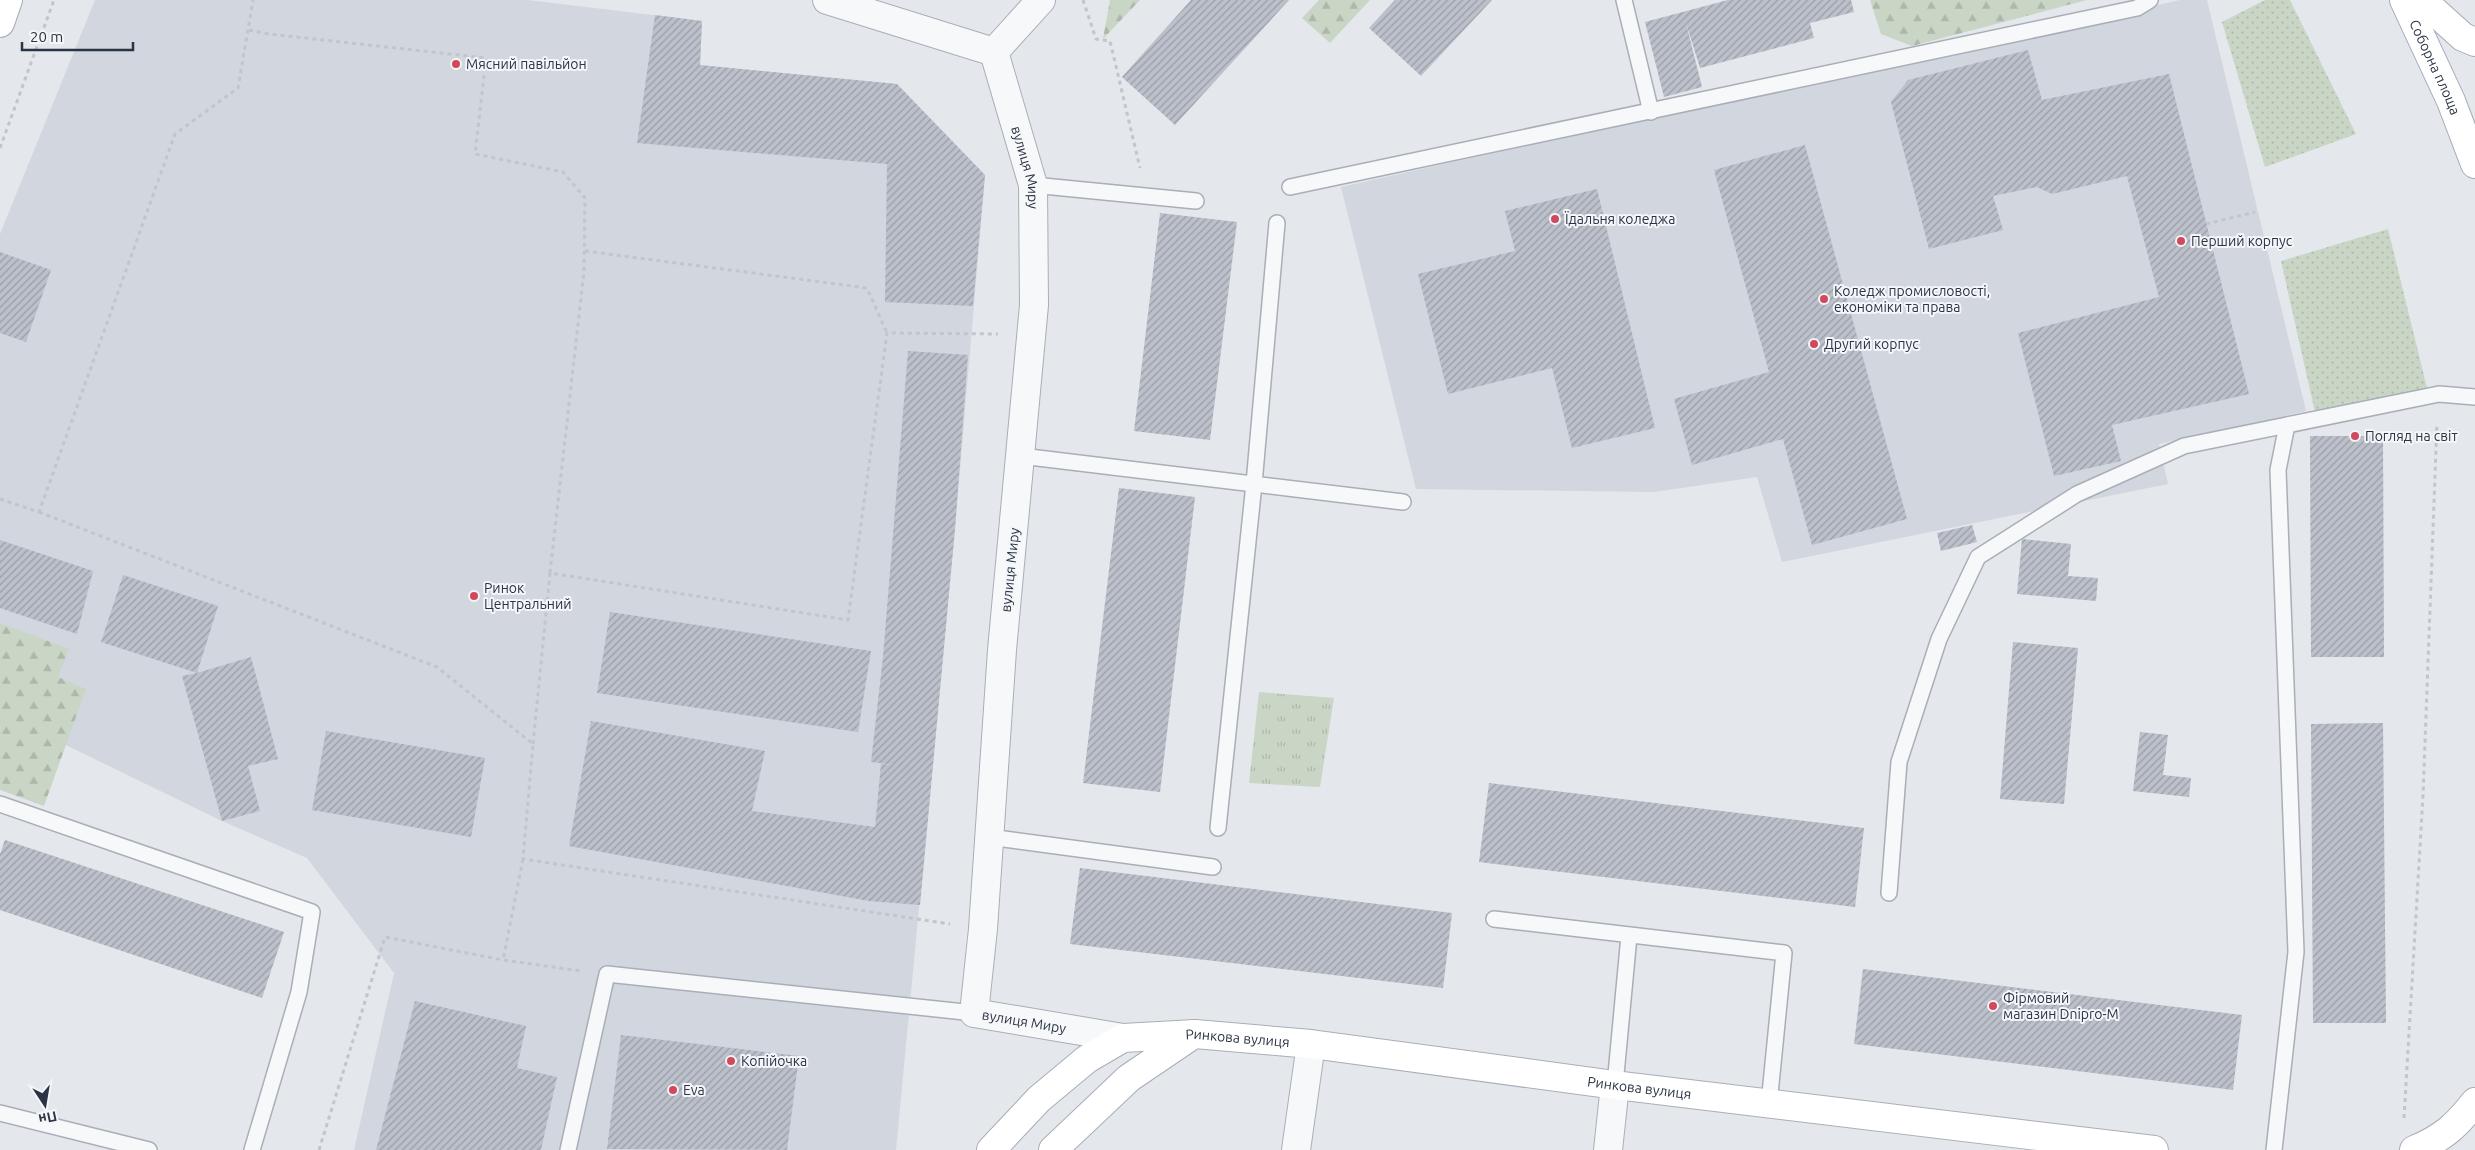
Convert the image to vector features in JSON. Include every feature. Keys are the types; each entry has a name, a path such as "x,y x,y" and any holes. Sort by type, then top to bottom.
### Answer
{"main road":[{"path":"0,23 8,0"},
{"name":"Соборна площа","path":"2404,0 2452,101 2475,164"},
{"name":"Соборна площа","path":"2422,0 2463,37 2475,42"},
{"path":"1053,1150 1129,1078 1195,1034"},
{"name":"Ринкова вулиця","path":"1123,1038 1195,1034 1311,1044 1615,1085 2154,1150"},
{"path":"991,1150 1046,1094 1087,1059 1123,1038"},
{"path":"2414,1150 2431,1143 2458,1124 2475,1102"}],"street":[{"path":"827,0 994,52 1041,0"},
{"name":"вулиця Миру","path":"994,52 1032,185 1034,306 1002,650 983,929 974,1013 1123,1038"},
{"path":"1296,1150 1311,1044"},
{"path":"1608,1150 1615,1085"}],"lane":[{"path":"1624,0 1651,112"},
{"path":"1290,187 2137,8 2150,0"},
{"path":"1032,185 1196,201"},
{"path":"1218,828 1254,484 1277,223"},
{"path":"1889,892 1899,762 1939,639 1978,557 2077,494 2184,446 2438,394 2475,397"},
{"path":"2274,1150 2296,952 2278,470 2287,425"},
{"path":"1021,456 1403,502"},
{"path":"0,804 312,912 299,992 252,1150"},
{"path":"989,837 1213,867"},
{"path":"1494,919 1784,954 1769,1104"},
{"path":"1615,1085 1629,936"},
{"path":"568,1150 607,974 974,1013"},
{"path":"0,1113 149,1150"}],"path":[{"path":"0,148 54,0"},
{"path":"39,512 175,134 238,88 254,0"},
{"path":"1083,0 1096,39 1110,41 1146,195"},
{"path":"249,30 269,34 486,58 475,154 563,172 584,198 584,271 550,573 523,859 503,960"},
{"path":"2206,224 2255,212"},
{"path":"550,573 848,620 887,334 867,288 584,251"},
{"path":"887,334 1031,334"},
{"path":"2404,1120 2423,796 2438,394"},
{"path":"0,499 39,512 437,667 533,744"},
{"path":"523,859 983,929"},
{"path":"319,1150 385,937 503,960 607,974"}],"shaded area":[{"name":"Ринок Центральний","path":"95,0 528,0 702,21 700,65 897,84 985,175 955,529 896,1150 354,1150 394,973 307,858 222,821 0,713 0,234"},
{"name":"Коледж промисловості, економіки та права","path":"2180,0 2207,0 2306,411 2159,444 2168,484 1782,562 1757,477 1654,492 1416,489 1341,187"}],"green space":[{"path":"1110,0 1140,0 1103,39"},
{"path":"1319,0 1370,0 1330,43 1302,18"},
{"path":"1870,0 2087,0 1912,46 1881,34"},
{"path":"2265,0 2290,0 2356,134 2265,167 2222,22"},
{"path":"2388,229 2427,388 2315,412 2281,261"},
{"path":"0,623 69,649 58,677 86,689 44,806 0,790"},
{"path":"1259,692 1334,698 1320,787 1249,783"}],"building":[{"path":"1191,0 1289,0 1175,125 1122,77"},
{"path":"1395,0 1492,0 1421,76 1369,28"},
{"path":"1728,0 1851,0 1854,12 1810,23 1814,38 1700,68 1686,23 1702,87 1664,97 1645,22"},
{"path":"655,15 702,21 700,65 897,84 985,175 973,306 885,302 887,164 637,143"},
{"name":"Коледж промисловості, економіки та права","path":"2028,50 2042,100 2169,74 2249,394 2112,425 2121,461 2054,476 2018,333 2159,297 2127,176 2052,194 2037,187 1993,196 2003,230 1929,249 1891,102 1908,80"},
{"name":"Коледж промисловості, економіки та права","path":"1805,145 1907,519 1812,545 1783,439 1692,465 1674,399 1769,372 1714,170"},
{"path":"1597,189 1655,428 1572,448 1552,368 1448,394 1418,274 1515,251 1505,211"},
{"path":"1160,213 1237,222 1210,440 1134,431"},
{"path":"0,252 51,270 26,342 0,333"},
{"path":"908,351 968,355 955,529 920,905 869,901 569,846 591,721 765,751 752,811 875,827 881,764 895,765 871,762 883,657"},
{"path":"2310,436 2383,436 2384,657 2311,657"},
{"path":"1119,488 1195,497 1160,792 1083,783"},
{"path":"1972,525 1977,542 1941,551 1937,533"},
{"path":"2022,539 2071,544 2068,576 2098,578 2096,601 2017,594"},
{"path":"0,540 93,571 77,634 0,608"},
{"path":"123,575 218,606 197,673 101,642"},
{"path":"610,612 871,651 858,732 597,693"},
{"path":"2013,642 2078,648 2064,804 2000,799"},
{"path":"251,657 278,759 248,766 260,811 222,821 182,676"},
{"path":"2383,723 2386,1023 2313,1023 2311,724"},
{"path":"326,731 485,758 471,837 312,810"},
{"path":"2140,732 2168,735 2163,775 2191,778 2189,797 2133,791"},
{"path":"1489,783 1864,828 1855,907 1479,862"},
{"path":"5,840 284,932 262,998 0,910 0,854"},
{"path":"1080,868 1452,913 1443,988 1070,944"},
{"path":"1863,969 2242,1015 2233,1090 1854,1044"},
{"path":"415,1001 526,1026 517,1068 557,1077 541,1150 376,1150"},
{"path":"621,1035 799,1056 787,1150 607,1149"}],"place":[{"name":"Мясний павільйон","path":"456,64"},
{"name":"Їдальня коледжа","path":"1555,219"},
{"name":"Перший корпус","path":"2181,241"},
{"name":"Коледж промисловості, економіки та права","path":"1824,299"},
{"name":"Другий корпус","path":"1814,344"},
{"name":"Погляд на світ","path":"2355,436"},
{"name":"Ринок Центральний","path":"474,596"},
{"name":"Фірмовий магазин Dnipro-M","path":"1993,1006"},
{"name":"Копійочка","path":"731,1061"},
{"name":"Eva","path":"673,1090"}]}
